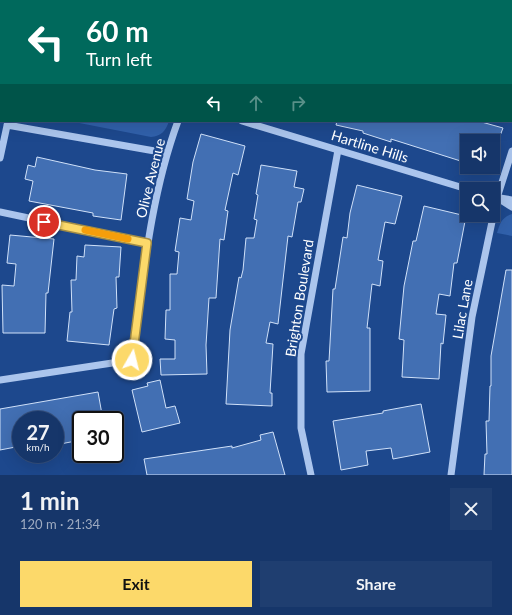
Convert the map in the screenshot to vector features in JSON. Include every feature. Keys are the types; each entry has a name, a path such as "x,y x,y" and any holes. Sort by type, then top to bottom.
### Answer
{"street":[{"name":"Olive Avenue","path":"0,380 132,360 147,243 166,153 178,122"},
{"name":"Hartline Hills","path":"245,122 460,187"},
{"path":"0,158 8,123 166,153"},
{"name":"Brighton Boulevard","path":"311,475 301,428 301,354 338,150"},
{"name":"Lilac Lane","path":"500,184 512,150"},
{"path":"500,199 512,200"},
{"path":"500,201 512,207"},
{"path":"0,212 147,243"},
{"name":"Lilac Lane","path":"451,475 472,317 490,222"}],"shaded area":[{"path":"74,122 169,122 163,132 151,137"},
{"path":"512,214 512,236 497,233 502,221"}],"building":[{"path":"337,122 482,122 503,128 500,136 500,134 460,134 460,161 391,139 391,142 363,133 363,131 336,125"},
{"path":"201,134 245,146 238,175 233,173 225,210 228,211 224,240 220,239 216,298 209,298 206,345 207,374 161,375 160,359 175,359 175,340 165,339 166,310 170,310 170,274 177,274 179,252 175,251 180,218 191,220 194,201 187,199 193,162"},
{"path":"37,157 95,170 127,174 121,220 93,216 93,213 29,201 33,181 25,179 28,165 35,167"},
{"path":"261,165 297,171 294,187 304,189 301,202 298,202 292,237 288,236 278,324 270,322 266,343 273,344 270,393 272,393 272,406 226,404 230,330 239,277 241,278 243,270 246,238 254,238 257,220 254,219 258,195 256,194"},
{"path":"357,185 402,196 395,224 385,222 378,260 383,261 380,286 372,284 367,328 370,328 370,391 327,392 326,361 329,361 333,289 335,289 343,237 347,238 350,213"},
{"path":"424,206 460,215 460,222 465,222 457,263 454,263 450,296 439,294 436,314 446,315 443,344 441,343 439,379 402,377 404,340 399,339 404,286 413,241 416,241"},
{"path":"10,235 54,239 48,293 46,293 45,333 3,333 2,285 14,286 16,264 7,263"},
{"path":"85,245 121,247 119,277 116,277 117,308 114,309 109,345 67,341 70,312 72,312 71,280 76,280 77,256 84,257"},
{"path":"506,270 512,270 512,475 484,475 485,454 487,454 486,421 489,421 491,356"},
{"path":"160,380 166,408 175,406 180,423 142,432 132,390 148,386 147,383"},
{"path":"98,392 101,411 72,411 72,442 64,443 64,411 12,411 12,448 0,450 0,409"},
{"path":"421,404 430,452 393,459 391,448 366,451 368,465 341,470 333,421 383,413 383,411"},
{"path":"273,432 285,475 147,475 144,459 232,446 232,448 261,440 260,435"}],"slow traffic":[{"path":"85,230 128,239"}],"route":[{"path":"44,222 147,243 132,360"}]}
